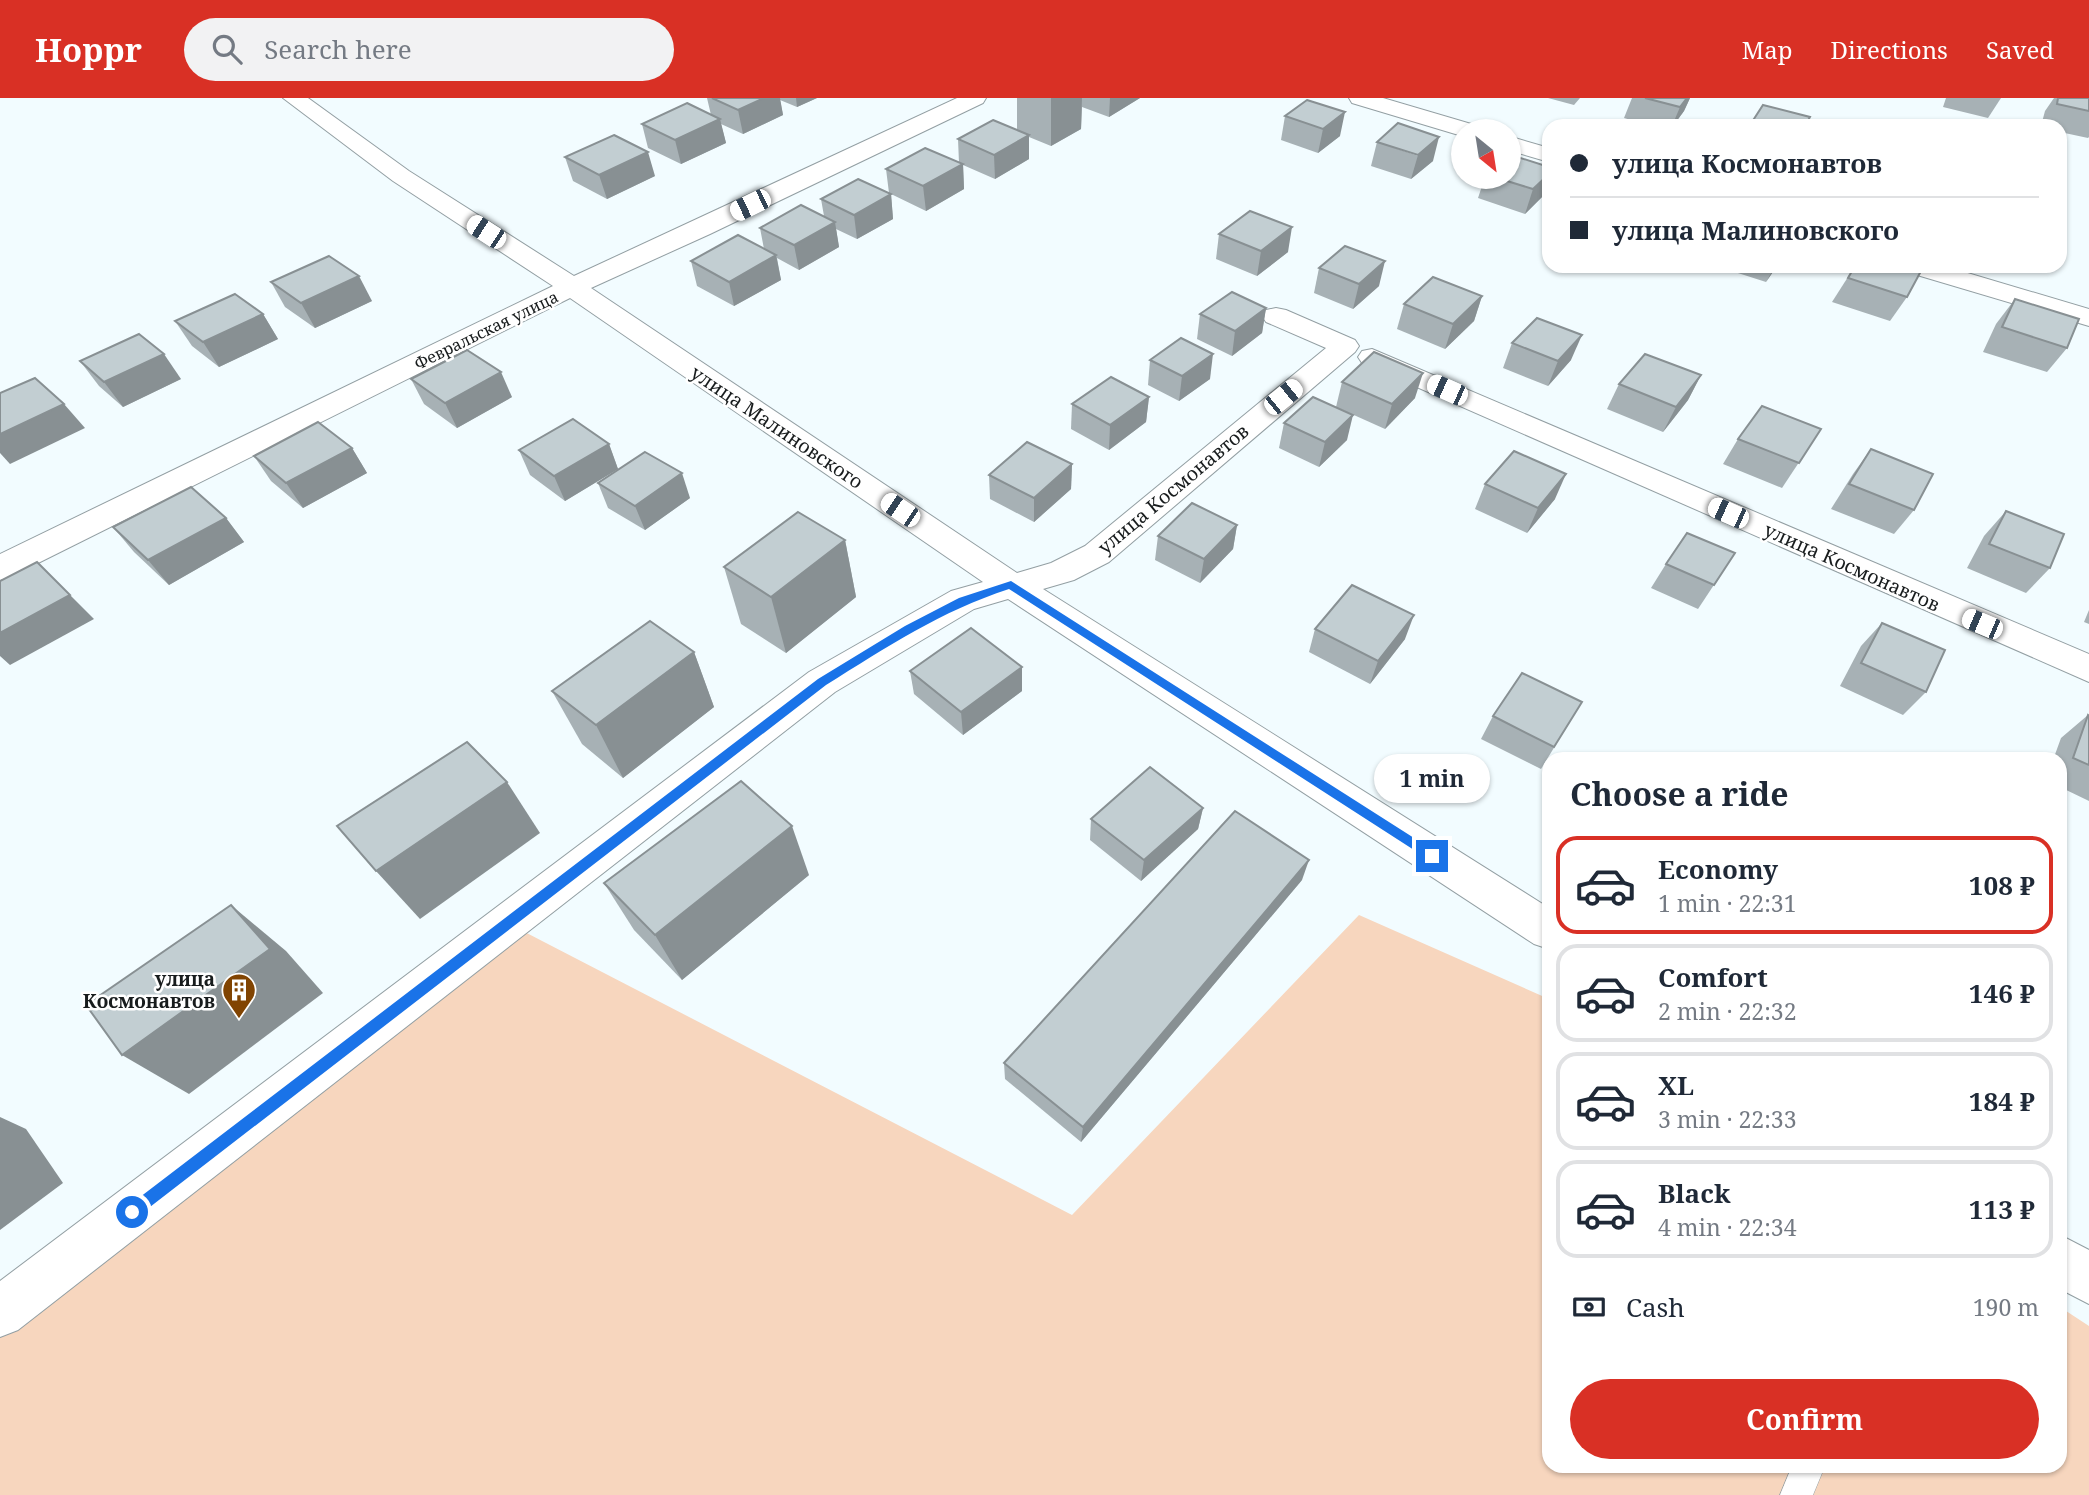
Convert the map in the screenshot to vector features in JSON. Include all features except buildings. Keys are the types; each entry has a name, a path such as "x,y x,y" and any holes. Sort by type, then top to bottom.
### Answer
{"street":[{"name":"Февральская улица","path":"0,568 572,287 701,229 975,98"},
{"path":"1360,98 1451,125"},
{"name":"улица Малиновского","path":"300,99 401,176 572,287 1011,584 1542,926"},
{"path":"1521,147 1542,153"},
{"path":"1939,273 2089,318"},
{"name":"улица Космонавтов","path":"1276,316 2089,669"},
{"name":"улица Космонавтов","path":"0,1312 822,682 963,600 1011,584 1062,572 1097,555 1345,346"},
{"path":"2067,1265 2089,1279"}],"lane":[{"path":"1796,1495 1806,1473"}],"shaded area":[{"path":"1359,915 1542,996 1542,1473 2067,1473 2067,1312 2089,1326 2089,1495 0,1495 0,1327 517,928 1072,1215"}],"place":[{"name":"улица Космонавтов","path":"239,1020"}],"route":[{"path":"132,1212 822,682 963,600 1011,584 1432,856"}]}
